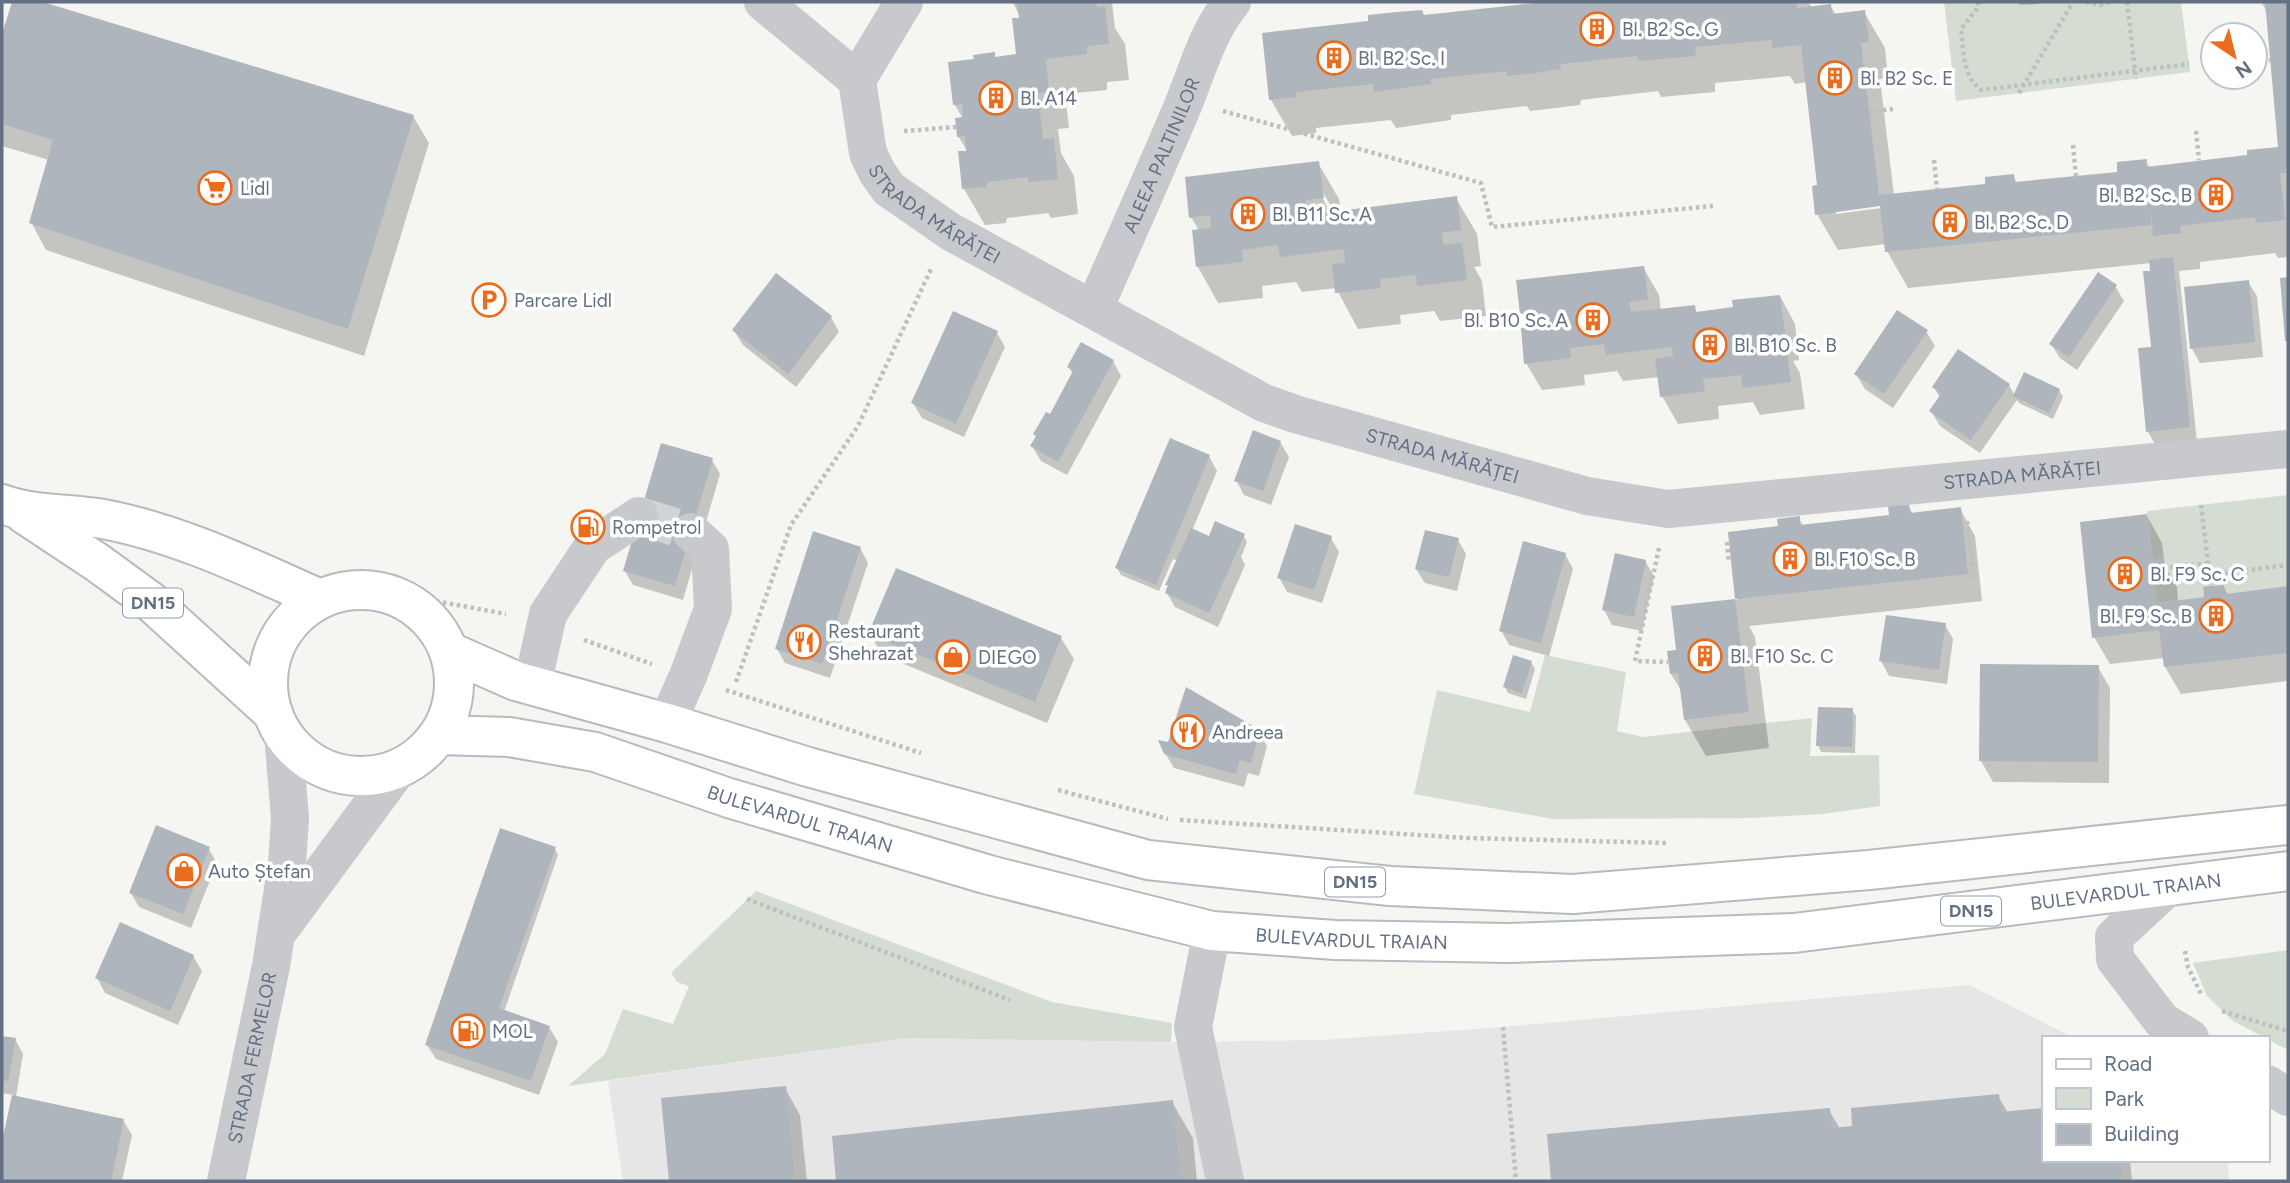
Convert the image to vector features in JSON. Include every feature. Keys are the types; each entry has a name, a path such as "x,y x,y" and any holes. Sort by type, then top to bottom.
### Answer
{"main road":[{"name":"DN15","path":"11,507 102,519 164,535 246,566 320,599"},
{"name":"DN15","path":"11,507 98,563 150,601 278,724 301,754 323,768 348,775 374,775 399,768 419,755 439,735 451,709 455,681 450,652 435,624 410,603 381,592 350,590 320,599 298,614 281,635 271,660 268,687 278,724"},
{"name":"DN15","path":"450,652 532,686 1148,860 1390,886 1573,894 1868,870 2288,825"},
{"name":"BULEVARDUL TRAIAN","path":"439,735 509,737 594,752 729,798 976,872 1212,931 1348,941 1509,943 1794,933 2288,871"}],"street":[{"path":"763,2 857,80 904,2"},
{"name":"ALEEA PALTINILOR","path":"1094,309 1204,51 1221,16 1232,2"},
{"name":"STRADA MĂRĂȚEI","path":"857,80 868,153 877,172 889,189 951,232 1264,403 1587,496 1668,509 2288,449"},
{"path":"532,686 548,614 593,546 639,516"},
{"path":"667,723 713,609 710,549 691,532"},
{"name":"STRADA FERMELOR","path":"226,1181 287,864 290,818 278,724"},
{"name":"STRADA FERMELOR","path":"275,935 399,768"},
{"path":"2167,888 2115,937 2115,959 2188,1022"},
{"path":"1212,931 1193,1027 1226,1181"},
{"path":"2269,1085 2288,1097"}],"path":[{"path":"1978,2 1979,6 1961,29 1970,82 1980,90 2189,64"},
{"path":"2019,93 2073,2"},
{"path":"2086,2 2100,5 2111,2"},
{"path":"2127,2 2136,79"},
{"path":"1185,100 1481,183 1492,227 1713,206"},
{"path":"1869,112 1894,109"},
{"path":"904,131 956,127"},
{"path":"2196,131 2199,160"},
{"path":"2073,145 2076,176"},
{"path":"1934,160 1937,189"},
{"path":"736,682 791,525 858,426 933,266"},
{"path":"2201,505 2211,586"},
{"path":"1966,512 1974,579"},
{"path":"1660,542 1635,661 1668,662"},
{"path":"2163,568 2208,563"},
{"path":"2210,575 2288,565"},
{"path":"381,592 509,615 777,707 934,757"},
{"path":"1051,788 1168,819 1466,838 1675,843"},
{"path":"747,899 1010,1000"},
{"path":"2185,951 2188,967 2203,999"},
{"path":"2188,1022 2288,1031"},
{"path":"1503,1027 1516,1181"}],"shaded area":[{"path":"1969,985 2070,1036 2042,1036 2042,1162 2228,1162 2229,1181 623,1181 608,1081 908,1038 1171,1042 1322,1040 1503,1027"}],"green space":[{"path":"1944,2 2181,2 2190,72 1956,101"},
{"path":"2288,495 2288,586 2225,594 2223,585 2203,588 2204,597 2156,603 2154,582 2164,580 2162,558 2153,560 2147,511"},
{"path":"1545,655 1626,672 1617,731 1643,737 1812,718 1810,756 1879,755 1880,806 1823,814 1750,818 1553,819 1414,794 1437,690 1530,712"},
{"path":"756,891 1052,1002 1172,1023 1171,1042 908,1038 568,1086 605,1054 623,1009 673,1024 689,986 677,982 671,973"},
{"path":"2288,950 2288,1050 2269,1040 2269,1036 2261,1036 2233,1021 2207,996 2193,963"}],"building":[{"name":"Lidl","path":"12,2 43,2 414,115 348,329 29,223 53,140 2,124 2,34"},
{"name":"Bl. A14","path":"1017,2 1096,2 1097,8 1105,6 1109,44 1087,46 1087,54 1046,59 1049,92 1038,93 1043,139 1054,138 1058,179 1028,182 1028,177 987,182 986,187 962,189 958,151 966,151 965,136 957,137 955,118 963,117 962,104 953,105 948,62 974,59 973,55 995,52 995,57 1016,54 1012,18 1019,18"},
{"path":"1544,2 1797,2 1797,8 1831,4 1832,14 1865,10 1869,42 1861,43 1879,195 1985,184 1985,177 2014,174 2015,182 2117,172 2117,162 2147,159 2146,167 2247,155 2247,150 2278,147 2269,21 2267,21 2265,2 2288,2 2288,173 2280,173 2285,220 2256,223 2255,217 2180,226 2181,233 2153,236 2151,209 2151,225 1885,252 1880,206 1815,215 1812,186 1817,185 1801,45 1772,48 1772,40 1695,47 1696,56 1639,61 1637,56 1561,64 1560,69 1536,73 1507,76 1506,71 1431,79 1431,84 1374,92 1373,84 1296,92 1296,97 1269,100 1262,33 1368,21 1368,15 1422,10 1424,15"},
{"path":"1319,161 1324,198 1305,200 1307,215 1457,196 1461,230 1442,233 1443,245 1462,243 1467,280 1417,286 1416,275 1380,279 1381,288 1335,293 1332,264 1345,263 1344,249 1280,257 1278,245 1242,250 1243,262 1196,267 1192,230 1211,228 1210,215 1189,218 1185,177"},
{"path":"2173,257 2190,427 2146,432 2138,348 2151,347 2143,271 2150,271 2149,260"},
{"path":"1644,266 1648,299 1629,302 1631,312 1695,305 1696,312 1733,307 1732,300 1780,295 1785,333 1765,336 1766,347 1786,344 1791,382 1743,388 1741,375 1703,379 1705,391 1660,397 1655,359 1673,356 1672,347 1606,355 1604,344 1570,348 1571,358 1524,364 1521,328 1536,327 1533,312 1520,314 1516,280"},
{"path":"2098,272 2117,285 2069,357 2049,344"},
{"path":"776,273 832,316 788,374 732,330"},
{"path":"2288,277 2288,341 2285,341 2280,278"},
{"path":"2249,280 2255,342 2190,349 2184,287"},
{"path":"1897,310 1928,330 1884,394 1854,374"},
{"path":"953,311 998,331 956,424 911,403"},
{"path":"1081,342 1114,360 1058,462 1030,446 1036,436 1033,434 1046,412 1050,414 1073,371 1067,367"},
{"path":"1958,349 2010,384 1971,440 1929,411 1941,394 1932,387"},
{"path":"2024,372 2060,389 2049,413 2013,396"},
{"path":"1253,430 1281,441 1263,491 1234,481"},
{"path":"1170,438 1210,455 1156,585 1115,568"},
{"path":"661,443 713,458 675,586 623,571"},
{"path":"1909,503 1910,513 1961,507 1968,574 1735,599 1728,532 1778,526 1777,519 1800,516 1800,525 1889,515 1888,506"},
{"path":"2147,514 2153,560 2162,558 2164,580 2154,582 2156,603 2204,597 2203,587 2224,585 2225,594 2288,586 2288,653 2164,667 2159,630 2092,638 2080,522"},
{"path":"1215,521 1245,534 1209,613 1165,593 1168,585 1165,585 1191,528 1209,536"},
{"path":"1295,524 1332,536 1314,590 1277,578"},
{"path":"1425,530 1459,538 1449,577 1415,569"},
{"path":"813,531 861,547 822,664 775,649"},
{"path":"1523,541 1566,553 1541,643 1499,631"},
{"path":"1615,553 1646,560 1634,617 1602,610"},
{"path":"896,568 1062,636 1035,702 868,634"},
{"name":"Bl. F10 Sc. C","path":"1735,599 1749,712 1684,720 1678,673 1670,674 1667,651 1676,650 1671,606"},
{"path":"1886,615 1946,623 1939,670 1879,661"},
{"path":"1513,655 1532,661 1522,693 1503,687"},
{"path":"1980,664 2099,665 2098,762 1979,761"},
{"path":"1186,687 1260,730 1251,763 1240,760 1236,774 1164,754 1158,740 1168,742"},
{"path":"1818,707 1853,708 1852,747 1816,746"},
{"path":"156,825 210,847 183,914 129,893"},
{"path":"500,828 556,847 499,1008 550,1026 531,1081 425,1045"},
{"path":"120,922 194,955 170,1011 95,978"},
{"path":"2,1036 16,1038 8,1081 2,1080"},
{"path":"786,1086 795,1181 669,1181 661,1098"},
{"path":"1999,1094 2001,1112 2042,1108 2042,1162 2121,1162 2123,1181 1551,1181 1547,1134 1830,1108 1832,1128 1852,1126 1851,1108"},
{"path":"12,1095 124,1119 111,1181 2,1181 2,1141"},
{"path":"1173,1100 1181,1181 836,1181 832,1136"}],"tunnel":[{"path":"639,516 691,532"}],"place":[{"name":"Bl. B2 Sc. G","path":"1597,29"},
{"name":"Bl. B2 Sc. I","path":"1334,58"},
{"name":"Bl. B2 Sc. E","path":"1835,78"},
{"name":"Bl. A14","path":"996,98"},
{"name":"Lidl","path":"215,188"},
{"name":"Bl. B2 Sc. B","path":"2216,195"},
{"name":"Bl. B11 Sc. A","path":"1248,214"},
{"name":"Bl. B2 Sc. D","path":"1950,222"},
{"name":"Parcare Lidl","path":"489,300"},
{"name":"Bl. B10 Sc. A","path":"1593,320"},
{"name":"Bl. B10 Sc. B","path":"1710,345"},
{"name":"Rompetrol","path":"588,527"},
{"name":"Bl. F10 Sc. B","path":"1790,559"},
{"name":"Bl. F9 Sc. C","path":"2125,574"},
{"name":"Bl. F9 Sc. B","path":"2216,616"},
{"name":"Restaurant Shehrazat","path":"804,642"},
{"name":"Bl. F10 Sc. C","path":"1705,656"},
{"name":"DIEGO","path":"953,657"},
{"name":"Andreea","path":"1188,732"},
{"name":"Auto Ștefan","path":"184,871"},
{"name":"MOL","path":"468,1031"}]}
